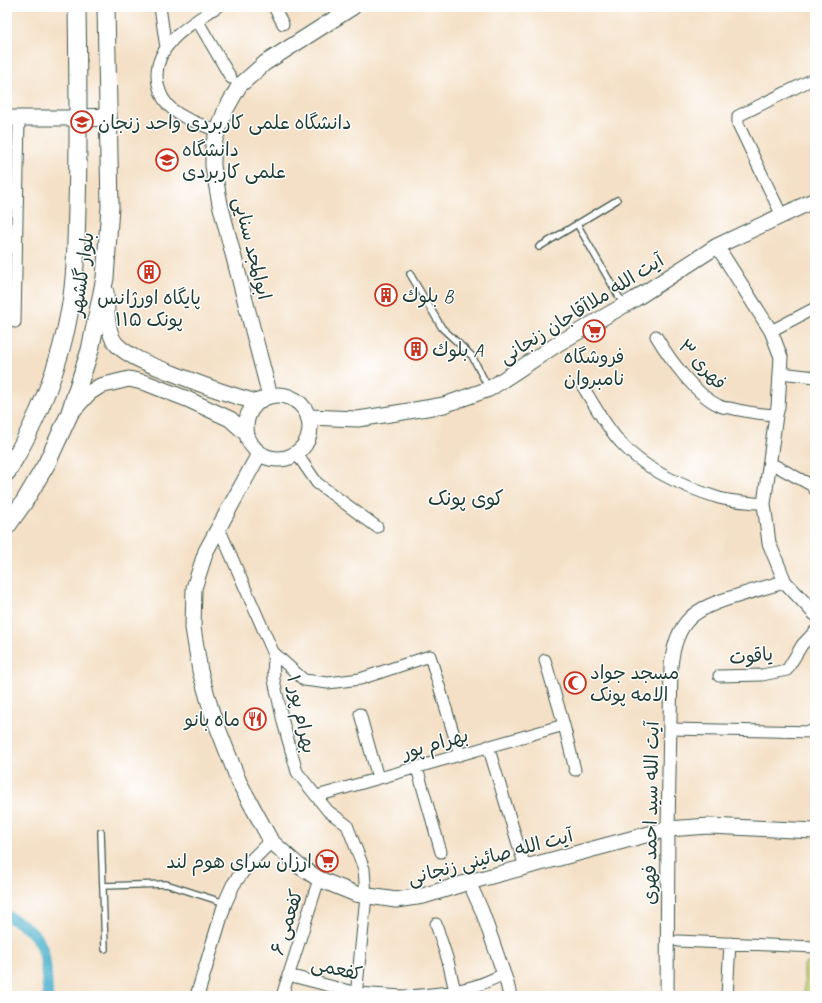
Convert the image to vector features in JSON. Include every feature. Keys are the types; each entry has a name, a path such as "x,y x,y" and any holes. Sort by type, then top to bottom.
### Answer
{"main road":[{"name":"بلوار گلشهر","path":"7,472 22,447 37,416 60,351 70,309 75,262 79,118 77,7"},
{"name":"بلوار گلشهر","path":"7,526 24,502 47,463 69,415 90,350 105,278 110,207 106,7"},
{"name":"ابوالمجد سنایی","path":"263,399 220,204 214,166 213,145 225,111 239,86 265,63 333,12 353,7"},
{"path":"13,118 108,117"},
{"name":"آیت الله ملاآقاجان زنجانی","path":"308,417 358,419 444,405 489,389 559,343 626,304 717,246 815,200"},
{"path":"105,278 107,313 110,330 117,345 146,363 238,397 263,399 278,395 293,399 305,410 308,417 310,430 306,443 297,454 282,460 266,458 259,454 248,441 245,424 247,416 251,409 263,399"},
{"path":"69,415 89,393 100,386 129,379 146,383 186,399 230,420 246,433"},
{"name":"آیت الله صائینی زنجانی","path":"259,454 206,551 194,588 192,628 200,671 212,713 239,782 271,841 299,866 319,879 356,894 396,900 423,896 668,828 709,826 815,831"}],"street":[{"path":"160,7 166,48"},
{"path":"217,7 197,20 169,44 159,60 157,78 161,97 174,110 217,131"},
{"path":"274,7 283,24"},
{"path":"197,20 231,78"},
{"path":"782,216 738,124 738,116 815,78"},
{"path":"13,118 15,322"},
{"path":"717,246 771,330 781,357 778,407 764,504 769,543 785,582 815,614"},
{"path":"771,330 815,308"},
{"name":"فهری ۳","path":"656,336 663,348 684,375 701,393 718,406 750,413 776,415"},
{"path":"781,373 815,377"},
{"path":"583,387 620,443 637,459 672,480 720,498 764,504"},
{"path":"297,454 317,483 377,527"},
{"path":"776,466 811,485 815,490"},
{"name":"بهرام پور ۱","path":"219,528 272,652 274,680 283,722 297,772 328,811 347,825 364,869 366,896 357,994"},
{"name":"آیت الله سید احمد فهری","path":"667,996 668,828 671,666 673,650 678,635 687,621 699,610 714,603 785,582"},
{"name":"یاقوت","path":"719,676 762,675 787,670 802,645 815,631"},
{"path":"272,652 304,680 328,683 360,679 430,656 460,754"},
{"path":"545,660 564,725 575,770"},
{"path":"360,714 378,778"},
{"name":"بهرام پور","path":"317,796 564,725"},
{"path":"670,729 815,732"},
{"path":"488,746 525,867"},
{"path":"416,768 441,852"},
{"path":"197,996 225,903 233,885 248,864 271,841"},
{"name":"کفعمی ۶","path":"282,996 319,879"},
{"path":"469,882 482,911 510,996"},
{"path":"436,924 448,961 455,991"},
{"path":"678,941 815,947"},
{"path":"727,996 730,943"},
{"name":"کفعمی","path":"288,975 357,994 402,996 428,995 455,991 476,985 504,974"}],"lane":[{"path":"539,247 617,200"},
{"path":"577,224 619,297 626,304"},
{"path":"410,274 442,328 472,356 489,389"},
{"path":"101,832 105,949"},
{"path":"103,886 166,884 225,903"}],"green space":[{"path":"815,960 815,996 804,996 804,964"}],"waterway":[{"path":"7,916 25,927 39,942 46,964 48,996"}],"place":[{"name":"دانشگاه علمی کاربردی واحد زنجان","path":"82,122"},
{"name":"دانشگاه علمی کاربردی","path":"167,160"},
{"name":"پایگاه اورژانس ۱۱۵ پونک","path":"149,272"},
{"name":"بلوك B","path":"386,295"},
{"name":"فروشگاه نامبروان","path":"594,331"},
{"name":"بلوك A","path":"416,349"},
{"name":"مسجد جواد الامه پونک","path":"575,683"},
{"name":"ماه بانو","path":"255,719"},
{"name":"ارزان سرای هوم لند","path":"327,861"}],"district":[{"name":"کوی پونک","path":"466,498"}]}
